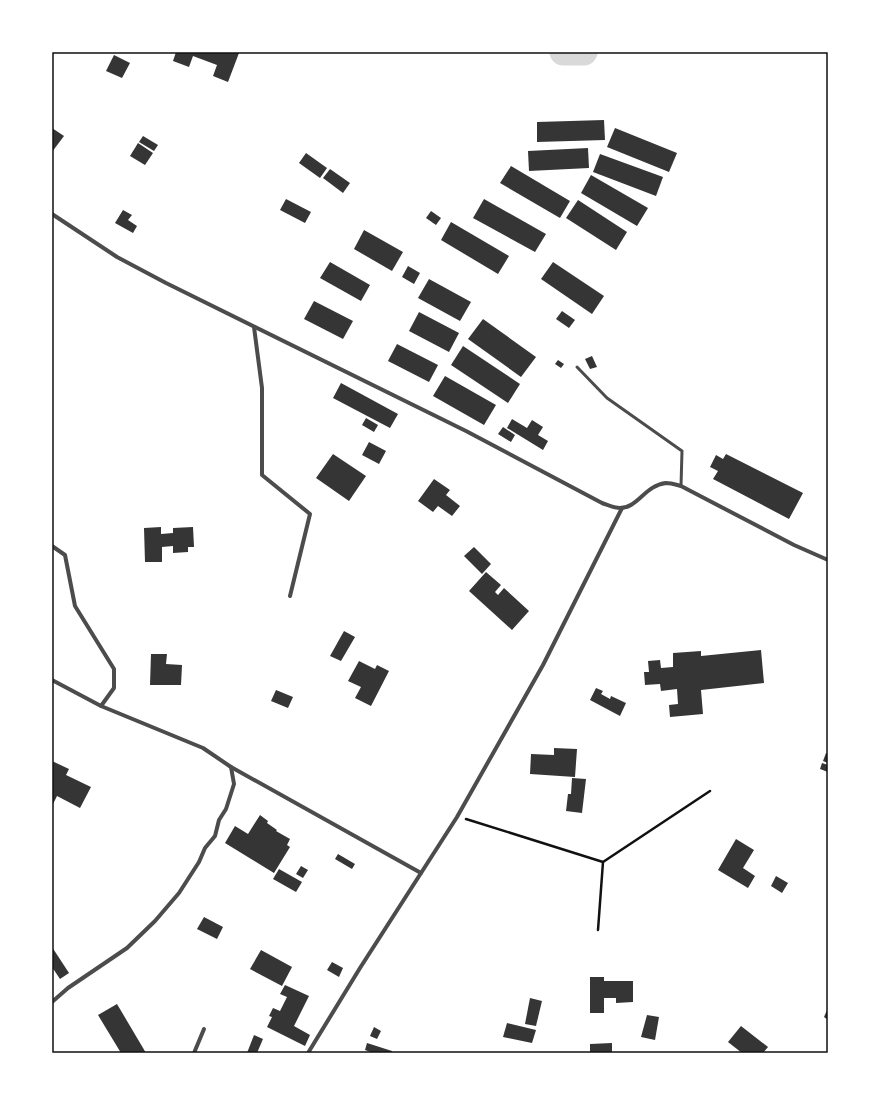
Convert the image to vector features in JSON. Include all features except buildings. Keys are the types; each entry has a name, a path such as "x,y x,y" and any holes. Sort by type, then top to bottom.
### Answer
{"street":[{"path":"52,214 117,257 254,327 466,431 596,500 613,507 622,508 632,505 651,488 667,483 681,486 794,545 828,560"},
{"path":"254,327 262,388 262,475 310,514 290,596"},
{"path":"308,1053 360,968 458,817 543,664 622,508"},
{"path":"52,546 65,555 75,606 114,669 114,688 101,706"},
{"path":"52,680 101,706 203,748 231,768 421,873"},
{"path":"52,1002 68,988 126,948 155,921 179,894 199,862 205,848 215,836 219,820 226,809 234,784 231,768"},
{"path":"194,1053 204,1029"}],"lane":[{"path":"577,367 607,398 682,451 681,486"}],"path":[{"path":"603,862 710,791"},
{"path":"458,817 603,862"},
{"path":"598,930 603,862"}],"waterway":[{"path":"563,52 584,52"}]}
